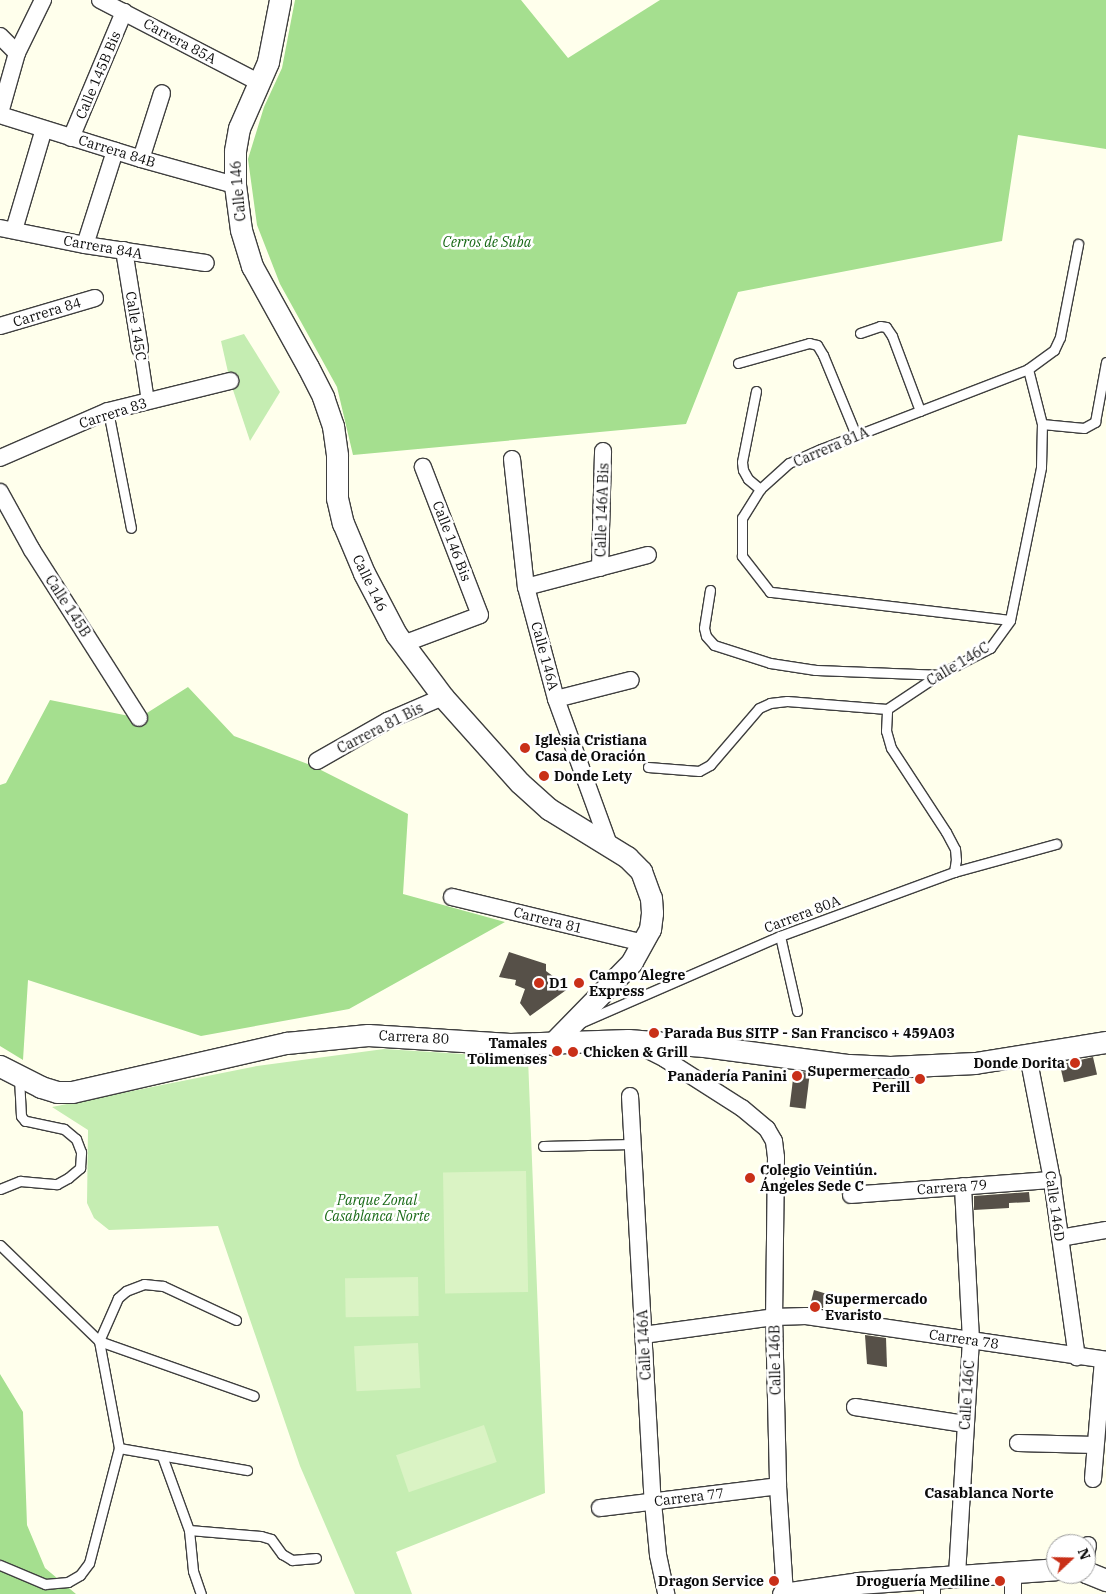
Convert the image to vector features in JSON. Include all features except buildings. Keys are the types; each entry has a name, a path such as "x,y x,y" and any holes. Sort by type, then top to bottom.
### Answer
{"street":[{"path":"0,114 17,53 43,0"},
{"name":"Carrera 85A","path":"100,0 260,83"},
{"name":"Calle 146","path":"276,1 272,43 260,83 239,128 235,151 235,185 241,230 252,266 323,396 330,419 336,456 337,498 343,523 364,573 403,644 443,697 527,790 549,809 627,857 641,871 647,883 652,913 650,929 644,943 614,982 558,1036"},
{"name":"Calle 145B Bis","path":"71,138 124,12"},
{"path":"0,36 17,53"},
{"path":"141,159 162,93"},
{"name":"Carrera 84B","path":"0,114 71,138 235,185"},
{"path":"7,229 44,129"},
{"path":"85,245 115,151"},
{"name":"Carrera 84A","path":"7,229 85,245 206,263"},
{"name":"Calle 145C","path":"124,250 148,401"},
{"name":"Carrera 84","path":"0,326 94,298"},
{"name":"Carrera 83","path":"0,458 108,411 230,381"},
{"name":"Calle 146A Bis","path":"600,568 604,451"},
{"name":"Calle 146A","path":"512,459 526,587 556,699 609,845"},
{"name":"Calle 146 Bis","path":"403,644 480,615 423,467"},
{"name":"Calle 145B","path":"0,492 32,550 139,718"},
{"path":"526,587 648,555"},
{"path":"556,699 631,680"},
{"name":"Carrera 81 Bis","path":"317,761 387,722 443,697"},
{"name":"Carrera 81","path":"452,897 644,943"},
{"name":"Carrera 80","path":"0,1066 19,1077 57,1092 72,1092 286,1043 368,1035 510,1044 558,1036 628,1040 704,1046 849,1065 890,1067 975,1063 1105,1047"},
{"name":"Calle 146B","path":"628,1040 665,1059 742,1108 767,1129 774,1141 776,1157 774,1317 778,1486 784,1594"},
{"name":"Calle 146D","path":"1028,1056 1052,1180 1076,1357"},
{"name":"Calle 146A","path":"630,1096 653,1502 658,1555 666,1594"},
{"name":"Carrera 79","path":"852,1195 1052,1180"},
{"name":"Calle 146C","path":"957,1575 971,1340 962,1186"},
{"path":"1060,1238 1106,1230"},
{"name":"Carrera 78","path":"643,1335 774,1317 806,1316 1105,1360"},
{"path":"1093,1479 1105,1360"},
{"path":"855,1407 965,1424"},
{"path":"1018,1443 1095,1445"},
{"name":"Carrera 77","path":"600,1508 778,1486"},
{"path":"784,1594 932,1586 957,1575 1046,1570"},
{"path":"1013,1572 1013,1594"}],"lane":[{"name":"Carrera 81A","path":"1010,620 770,592 742,556 742,518 760,489 789,463 856,435 1028,369 1054,350 1060,337 1078,244"},
{"path":"860,333 880,326 886,327 892,336 920,411"},
{"path":"738,363 809,343 816,346 823,355 856,435"},
{"path":"1042,424 1084,428 1095,422 1106,362"},
{"name":"Calle 146C","path":"887,709 938,675 990,648 1010,620 1041,468 1042,424 1028,369"},
{"path":"756,390 742,462 743,470 748,479 760,489"},
{"path":"108,411 131,528"},
{"path":"710,590 704,628 706,636 714,645 770,663 797,667 938,675"},
{"path":"648,767 699,771 710,765 759,708 770,703 787,701 887,709 886,731 891,748 951,840 956,860 954,872"},
{"name":"Carrera 80A","path":"558,1036 780,936 954,872 1056,844"},
{"path":"780,936 797,1011"},
{"path":"0,1189 20,1181 57,1184 80,1168 81,1152 76,1139 64,1129 25,1121 21,1116 19,1077"},
{"path":"543,1146 632,1144"},
{"path":"0,1245 99,1341 254,1396"},
{"path":"0,1565 45,1584 68,1582 80,1575 89,1563 119,1448 99,1341 118,1298 126,1291 144,1284 163,1286 236,1320"},
{"path":"119,1448 247,1470"},
{"path":"162,1456 189,1530 192,1571 201,1594"},
{"path":"189,1530 261,1536 271,1539 282,1554 292,1560 316,1558"}],"green space":[{"name":"Cerros de Suba","path":"295,0 521,0 568,58 660,0 1106,0 1106,149 1018,135 1002,241 738,292 686,424 353,455 337,387 280,284 257,225 248,159 264,107 282,68"},
{"path":"244,334 280,392 250,441 230,381 221,341"},
{"path":"188,687 234,736 313,766 408,814 403,894 505,922 349,1009 201,1036 28,980 23,1060 0,1046 0,785 6,783 50,700 139,718"},
{"name":"Parque Zonal Casablanca Norte","path":"384,1049 528,1058 545,1493 396,1552 412,1594 355,1594 300,1466 218,1226 109,1230 94,1218 87,1203 88,1130 52,1107 257,1066"},
{"path":"526,1171 528,1292 445,1293 443,1172"},
{"path":"418,1277 419,1316 346,1317 345,1278"},
{"path":"418,1343 420,1388 356,1391 354,1346"},
{"path":"0,1374 23,1412 27,1525 45,1568 76,1594 0,1594"},
{"path":"484,1425 497,1462 409,1492 396,1455"}],"place":[{"name":"Iglesia Cristiana Casa de Oración","path":"525,748"},
{"name":"Donde Lety","path":"544,776"},
{"name":"D1","path":"539,983"},
{"name":"Campo Alegre Express","path":"579,983"},
{"name":"Parada Bus SITP - San Francisco + 459A03","path":"654,1033"},
{"name":"Tamales Tolimenses","path":"557,1051"},
{"name":"Chicken & Grill","path":"573,1052"},
{"name":"Donde Dorita","path":"1075,1063"},
{"name":"Panadería Panini","path":"797,1076"},
{"name":"Supermercado Perill","path":"920,1079"},
{"name":"Colegio Veintiún. Ángeles Sede C","path":"750,1178"},
{"name":"Supermercado Evaristo","path":"815,1307"},
{"name":"Dragon Service","path":"774,1581"},
{"name":"Droguería Mediline","path":"1000,1581"}],"district":[{"name":"Casablanca Norte","path":"989,1493"}]}
